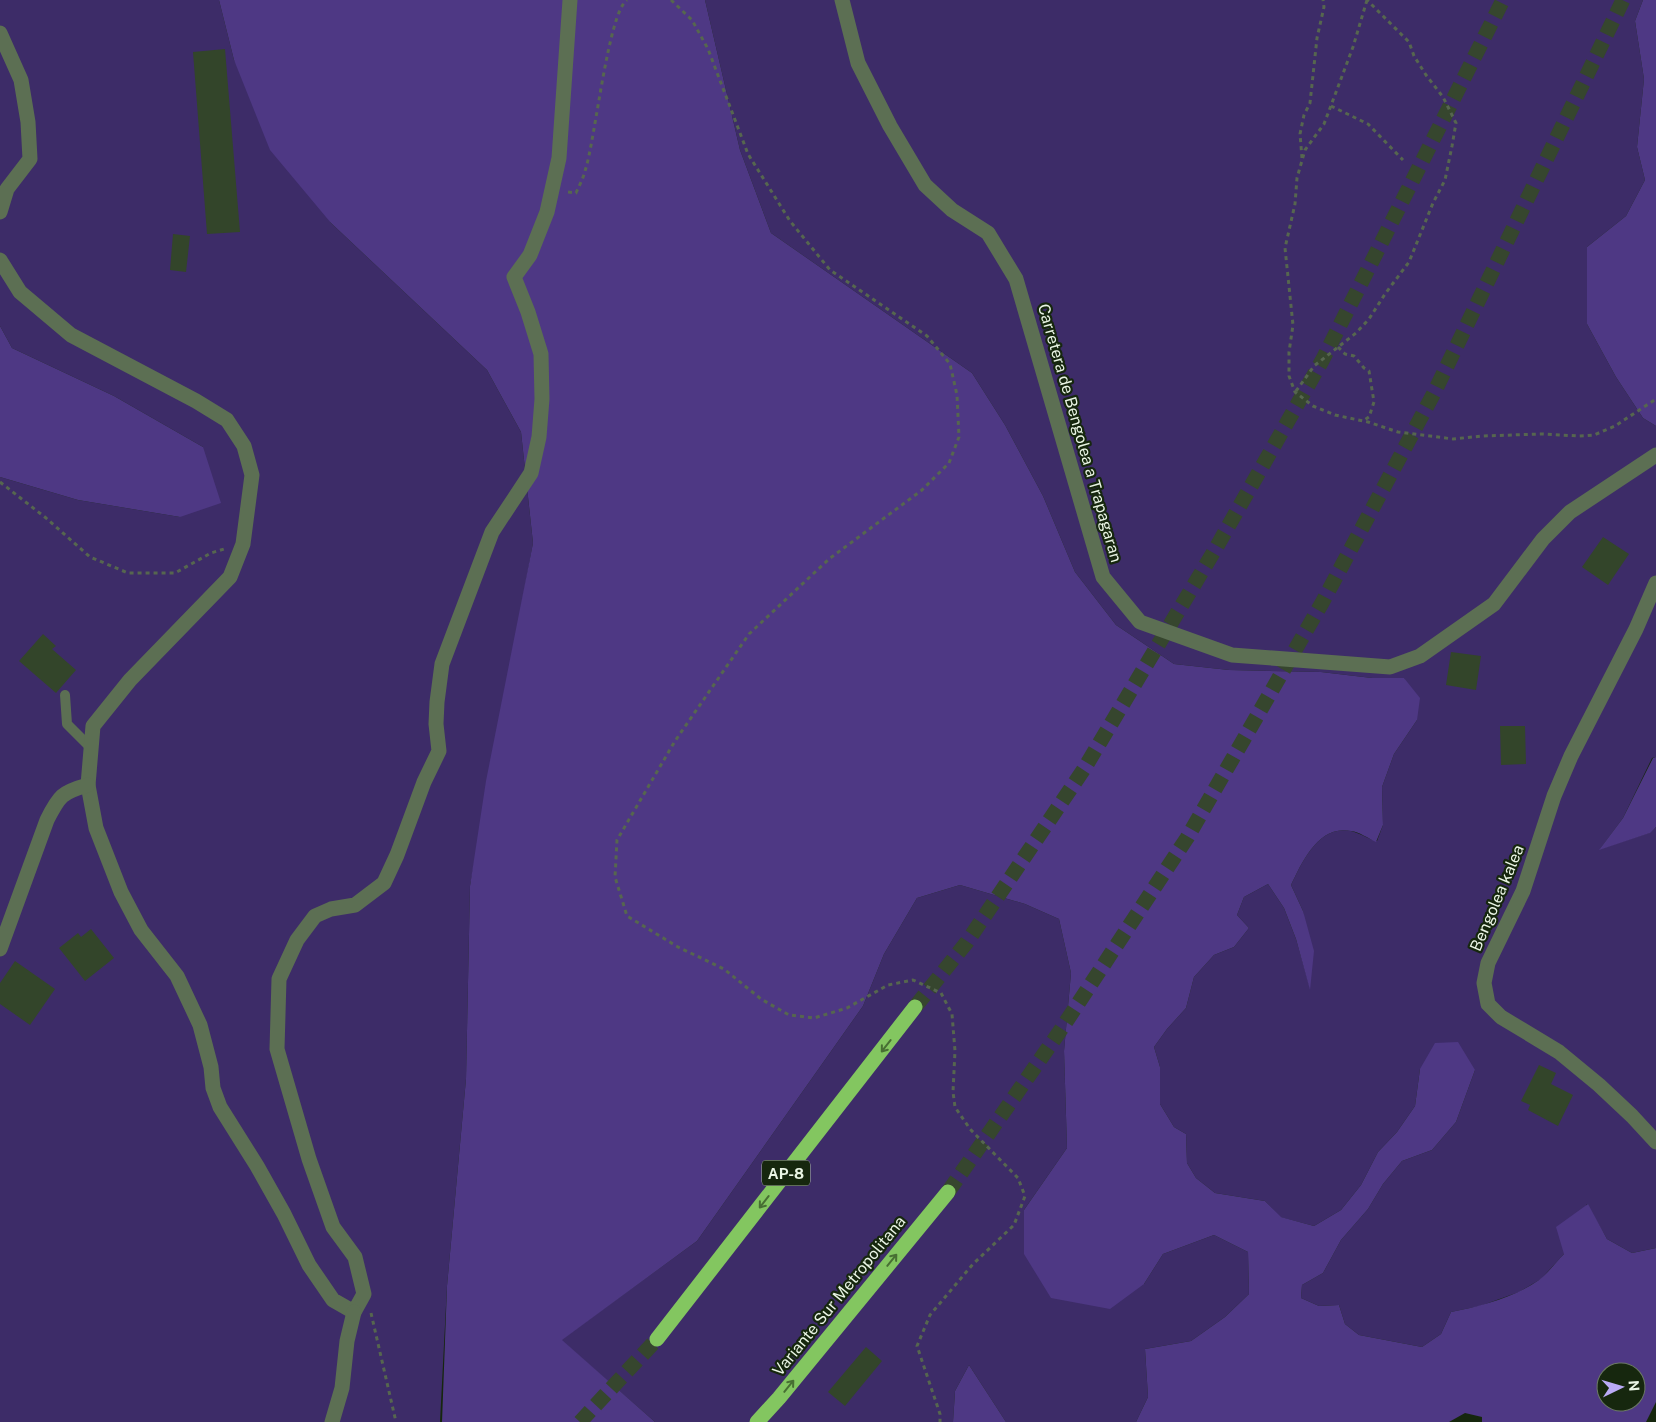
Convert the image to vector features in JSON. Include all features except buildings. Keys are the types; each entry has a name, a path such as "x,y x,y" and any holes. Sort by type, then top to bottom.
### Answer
{"highway":[{"name":"AP-8","path":"657,1339 916,1007"},
{"name":"Variante Sur Metropolitana","path":"757,1422 779,1398 948,1192"}],"street":[{"path":"332,1422 342,1388 347,1341 354,1312 364,1294 354,1256 333,1227 309,1159 277,1050 280,979 297,940 315,916 331,909 355,905 384,883 397,855 424,782 439,751 436,724 442,664 492,532 531,473 539,437 542,399 541,354 528,312 514,277 530,254 547,212 560,158 570,0"},
{"name":"Carretera de Bengolea a Trapagaran","path":"842,0 858,63 890,126 925,185 952,210 988,233 1016,279 1103,577 1140,622 1232,655 1390,667 1420,656 1494,604 1537,546 1570,512 1656,455"},
{"path":"0,34 22,80 28,122 30,159 7,189 0,212"},
{"path":"0,260 20,292 71,335 196,401 227,420 244,446 252,474 242,544 230,577 130,680 93,726 88,785 96,828 121,892 141,930 177,976 200,1024 212,1066 213,1088 220,1106 258,1166 309,1265 334,1300 354,1312"},
{"name":"Bengolea kalea","path":"1656,583 1636,629 1571,756 1554,796 1523,891 1488,963 1484,984 1488,1004 1502,1017 1559,1052 1632,1116 1656,1142"},
{"path":"0,949 47,820 57,801 70,790 88,785"}],"lane":[{"path":"65,695 67,724 91,748"}],"path":[{"path":"552,191 576,193 586,171 613,32 622,4 627,0"},
{"path":"671,0 692,20 708,49 748,154 790,221 830,270 927,336 950,364 957,395 959,437 949,463 922,490 829,559 750,634 675,741 617,840 615,877 627,916 678,947 724,969 761,1000 789,1015 814,1018 847,1008 888,985 913,980 940,994 952,1014 955,1051 953,1092 955,1106 970,1129 1018,1178 1025,1196 1014,1225 973,1264 930,1315 916,1346 940,1414 940,1422"},
{"path":"1302,158 1300,134 1304,116 1310,103 1317,38 1324,7 1323,0"},
{"path":"1295,392 1314,366 1356,334 1369,319 1409,262 1433,203 1445,180 1456,123 1443,97 1418,62 1409,42 1367,0 1353,47 1324,124 1305,150 1297,178 1295,204 1285,248 1293,325 1289,352 1289,376 1295,392 1313,406 1335,415 1363,421 1398,432 1454,439 1542,434 1594,435 1616,426 1656,399"},
{"path":"1331,106 1368,124 1403,160"},
{"path":"1338,348 1345,354 1354,356 1369,371 1374,402 1369,417 1363,421"},
{"path":"0,482 46,518 90,557 128,573 175,573 211,553 242,544"},
{"path":"364,1294 369,1305 396,1422"}],"shaded area":[{"path":"0,0 219,0 234,60 331,223 487,370 521,432 533,543 470,886 466,1079 447,1286 440,1422 0,1422 0,477 78,500 180,517 203,447 114,396 12,348 0,326"},
{"path":"219,0 705,0 740,150 771,233 972,373 1005,425 1043,496 1075,572 1116,625 1174,664 1229,670 1321,672 1372,678 1404,678 1420,698 1417,720 1394,754 1382,787 1383,825 1376,842 1351,831 1340,830 1330,833 1321,839 1306,856 1291,885 1303,911 1314,951 1310,990 1296,939 1284,908 1268,884 1244,897 1237,915 1249,928 1234,947 1214,955 1194,977 1186,1008 1154,1047 1160,1067 1160,1104 1174,1127 1186,1134 1187,1163 1196,1178 1215,1193 1265,1201 1281,1217 1314,1226 1341,1210 1361,1185 1378,1152 1397,1132 1415,1106 1420,1069 1435,1043 1458,1042 1475,1070 1456,1122 1432,1150 1402,1161 1383,1184 1368,1209 1341,1240 1323,1273 1302,1285 1301,1298 1319,1306 1339,1305 1345,1324 1359,1335 1422,1347 1441,1334 1451,1312 1485,1304 1519,1292 1539,1280 1564,1254 1556,1227 1588,1204 1607,1239 1632,1253 1656,1248 1656,1402 1646,1422 1482,1422 1482,1417 1465,1413 1449,1422 1136,1422 1148,1397 1145,1349 1191,1341 1225,1317 1249,1294 1248,1252 1214,1235 1163,1254 1144,1284 1110,1309 1051,1298 1024,1254 1024,1210 1067,1148 1064,1051 1071,973 1059,919 1025,904 960,885 917,898 884,954 863,1006 697,1241 562,1340 655,1422 442,1422 447,1286 466,1079 470,886 486,781 533,543 521,432 487,370 331,223 270,150 234,60"},
{"path":"705,0 1643,0 1635,21 1644,79 1637,147 1645,180 1626,216 1587,247 1587,324 1616,377 1643,418 1656,426 1656,757 1652,758 1623,818 1600,849 1649,833 1656,827 1656,1248 1632,1253 1607,1239 1587,1204 1564,1254 1541,1279 1519,1292 1480,1306 1451,1312 1441,1334 1422,1347 1359,1335 1345,1324 1339,1305 1319,1306 1301,1298 1302,1285 1323,1273 1341,1240 1368,1209 1383,1184 1402,1161 1432,1150 1456,1122 1475,1070 1420,1069 1415,1106 1397,1132 1378,1152 1361,1185 1341,1210 1314,1226 1280,1217 1265,1201 1215,1193 1196,1178 1187,1163 1186,1134 1174,1127 1160,1104 1160,1067 1154,1047 1186,1008 1194,977 1214,955 1234,947 1249,928 1237,915 1244,897 1268,884 1284,908 1296,939 1310,988 1303,911 1291,885 1306,856 1321,839 1330,833 1340,830 1351,831 1377,841 1383,825 1382,787 1394,754 1417,720 1404,678 1372,678 1321,672 1229,670 1174,664 1116,625 1075,572 1043,496 1005,425 972,373 771,233 740,150"},
{"path":"1643,0 1656,0 1656,426 1643,418 1616,377 1587,324 1587,247 1626,216 1645,180 1637,147 1644,79 1635,21"},
{"path":"0,326 12,348 114,396 203,447 221,503 180,517 78,500 0,477"},
{"path":"1656,757 1656,827 1650,833 1599,850 1623,818 1653,758"},
{"path":"960,885 1025,904 1059,919 1071,973 1064,1051 1067,1148 1024,1210 1144,1284 1163,1254 1214,1235 1248,1252 1249,1294 1225,1317 1191,1341 1145,1349 1148,1397 1136,1422 1006,1422 969,1365 955,1391 953,1422 655,1422 561,1340 697,1241 863,1006 884,954 917,898"},
{"path":"969,1365 1006,1422 953,1422 955,1391"}],"tunnel":[{"path":"915,1007 967,942 1084,769 1216,548 1323,359 1503,0"},
{"path":"948,1192 1060,1031 1187,838 1322,603 1434,393 1623,0"},
{"path":"580,1422 657,1339"}]}
